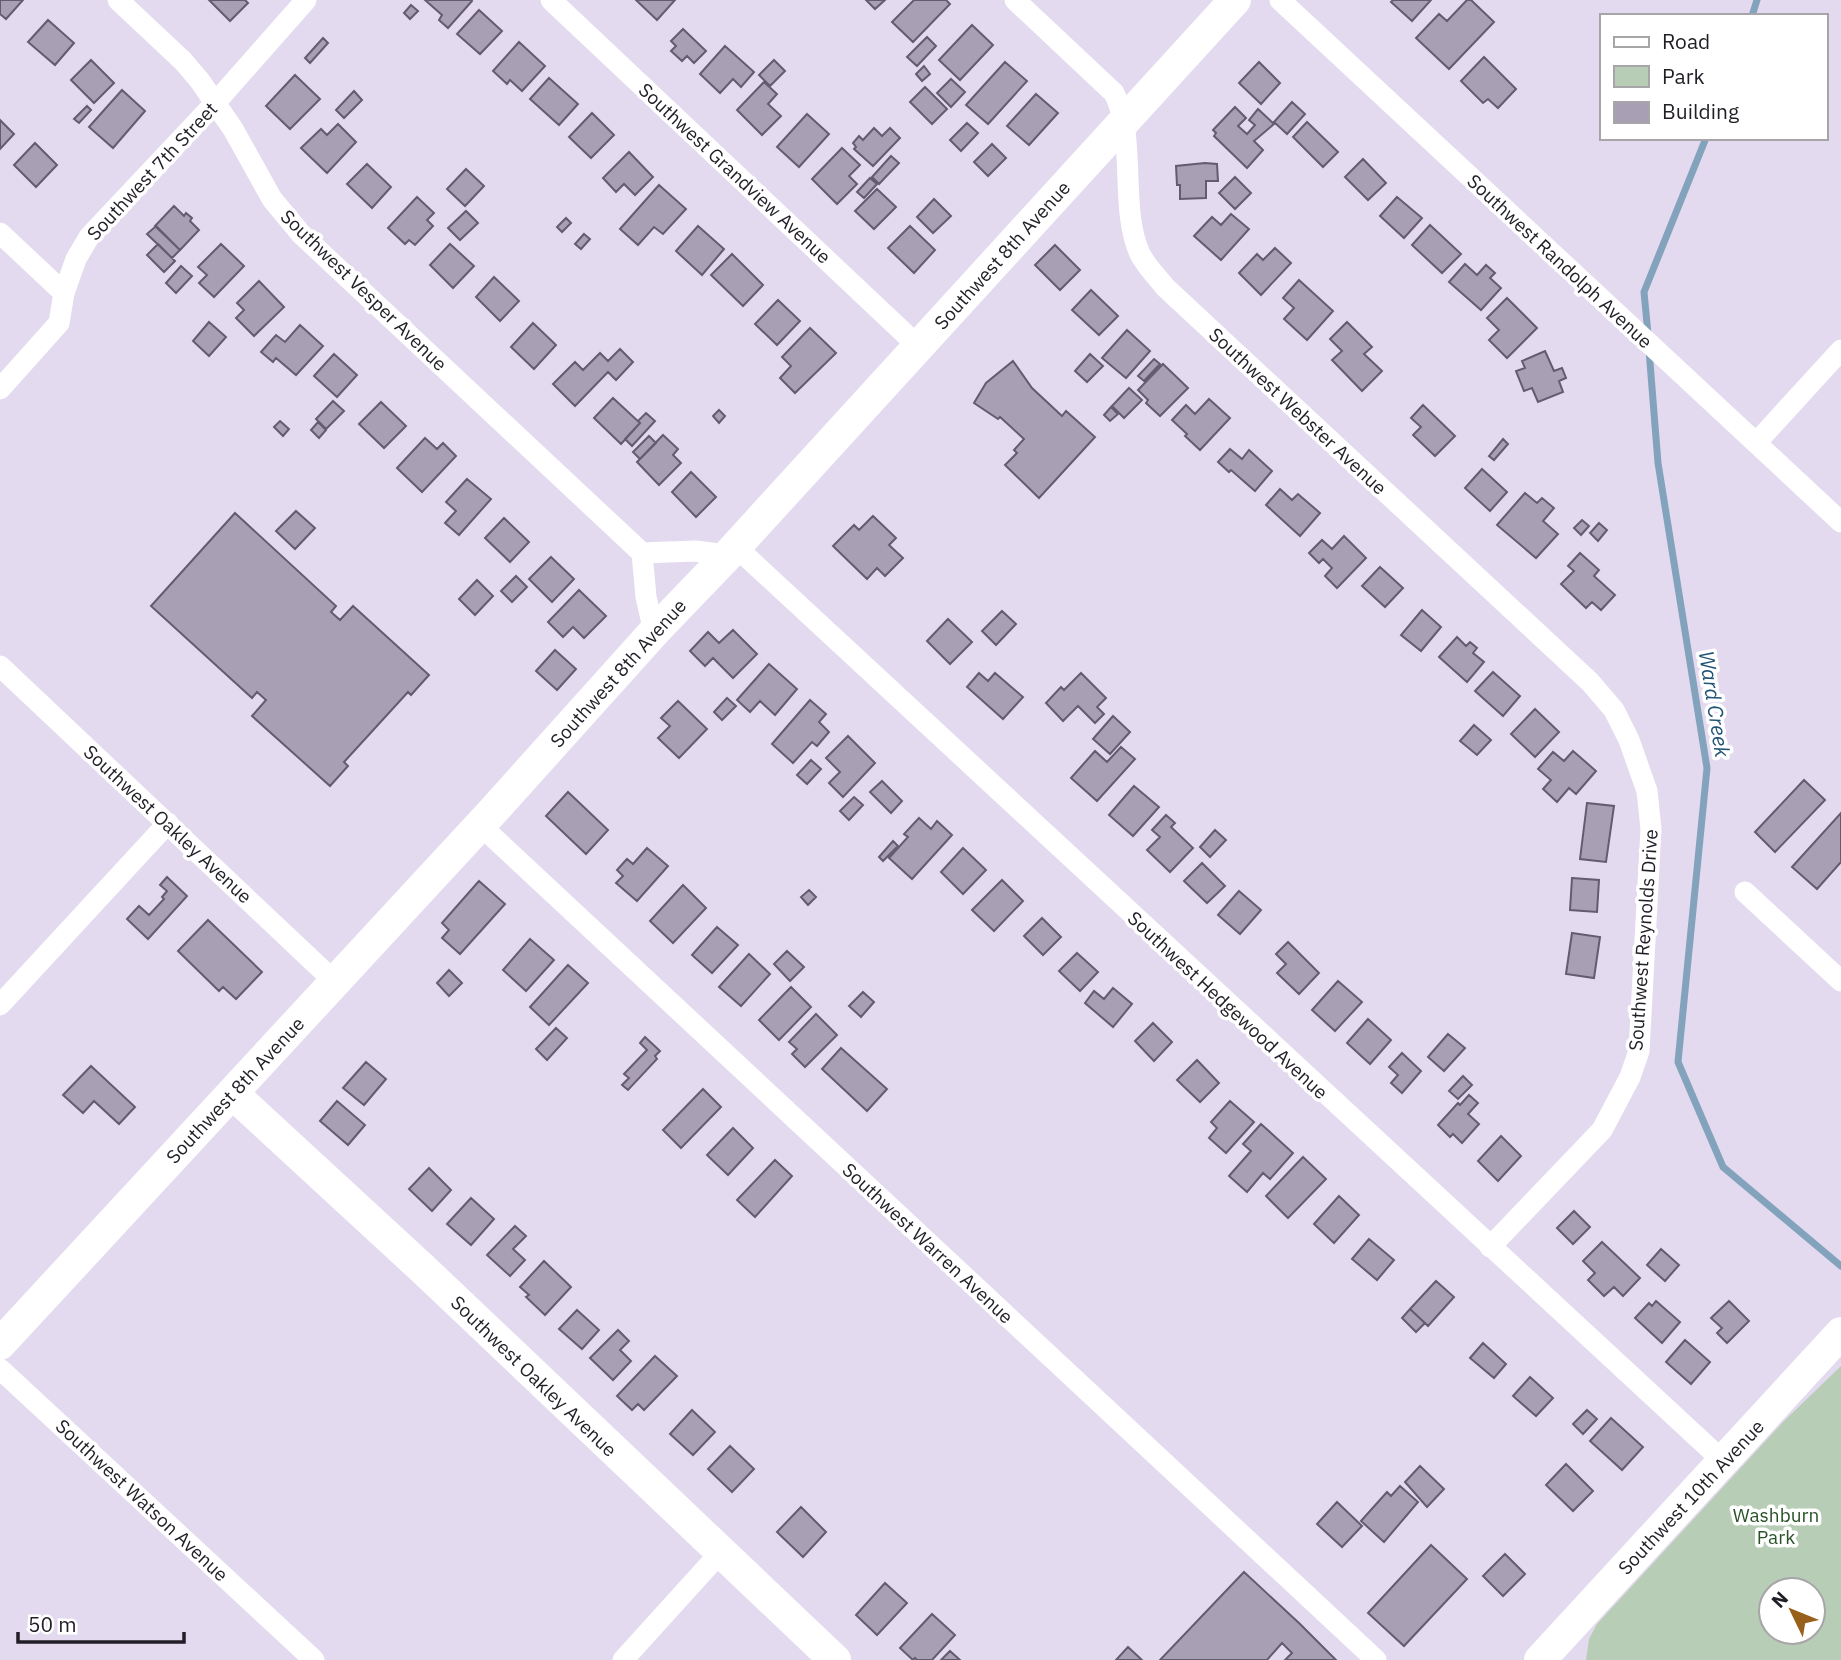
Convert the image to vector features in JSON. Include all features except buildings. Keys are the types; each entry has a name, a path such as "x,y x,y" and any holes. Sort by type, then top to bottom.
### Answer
{"street":[{"name":"Southwest Vesper Avenue","path":"118,0 183,61 216,102 272,199 301,234 642,553"},
{"name":"Southwest 7th Street","path":"0,389 58,323 64,293 76,260 89,237 216,102 306,0"},
{"name":"Southwest Grandview Avenue","path":"551,0 919,347"},
{"name":"Southwest Webster Avenue","path":"1015,0 1114,93 1123,122 1135,241 1149,268 1166,288 1590,682 1614,710 1629,740 1647,791"},
{"name":"Southwest 8th Avenue","path":"0,1344 480,825 1235,0"},
{"name":"Southwest Randolph Avenue","path":"1280,0 1841,522"},
{"path":"0,233 64,293"},
{"path":"1756,443 1841,350"},
{"path":"654,632 646,597 642,553 731,550"},
{"name":"Southwest Hedgewood Avenue","path":"731,550 1723,1461"},
{"name":"Southwest Oakley Avenue","path":"0,666 335,982"},
{"name":"Southwest Reynolds Drive","path":"1490,1247 1602,1130 1630,1077 1639,1051 1651,828 1647,791"},
{"path":"0,1005 168,823"},
{"name":"Southwest Warren Avenue","path":"480,825 1376,1660"},
{"path":"1745,892 1841,981"},
{"name":"Southwest Oakley Avenue","path":"232,1093 423,1269 835,1660"},
{"name":"Southwest 10th Avenue","path":"1540,1660 1841,1333"},
{"name":"Southwest Watson Avenue","path":"0,1369 314,1660"},
{"path":"623,1660 720,1553"}],"green space":[{"name":"Washburn Park","path":"1841,1366 1841,1660 1586,1660 1589,1639 1597,1624 1783,1422"}],"waterway":[{"name":"Ward Creek","path":"1753,14 1757,0"},
{"name":"Ward Creek","path":"1648,334 1644,292 1705,140"},
{"name":"Ward Creek","path":"1649,350 1658,463 1707,768 1678,1062 1723,1167 1841,1266"}]}
